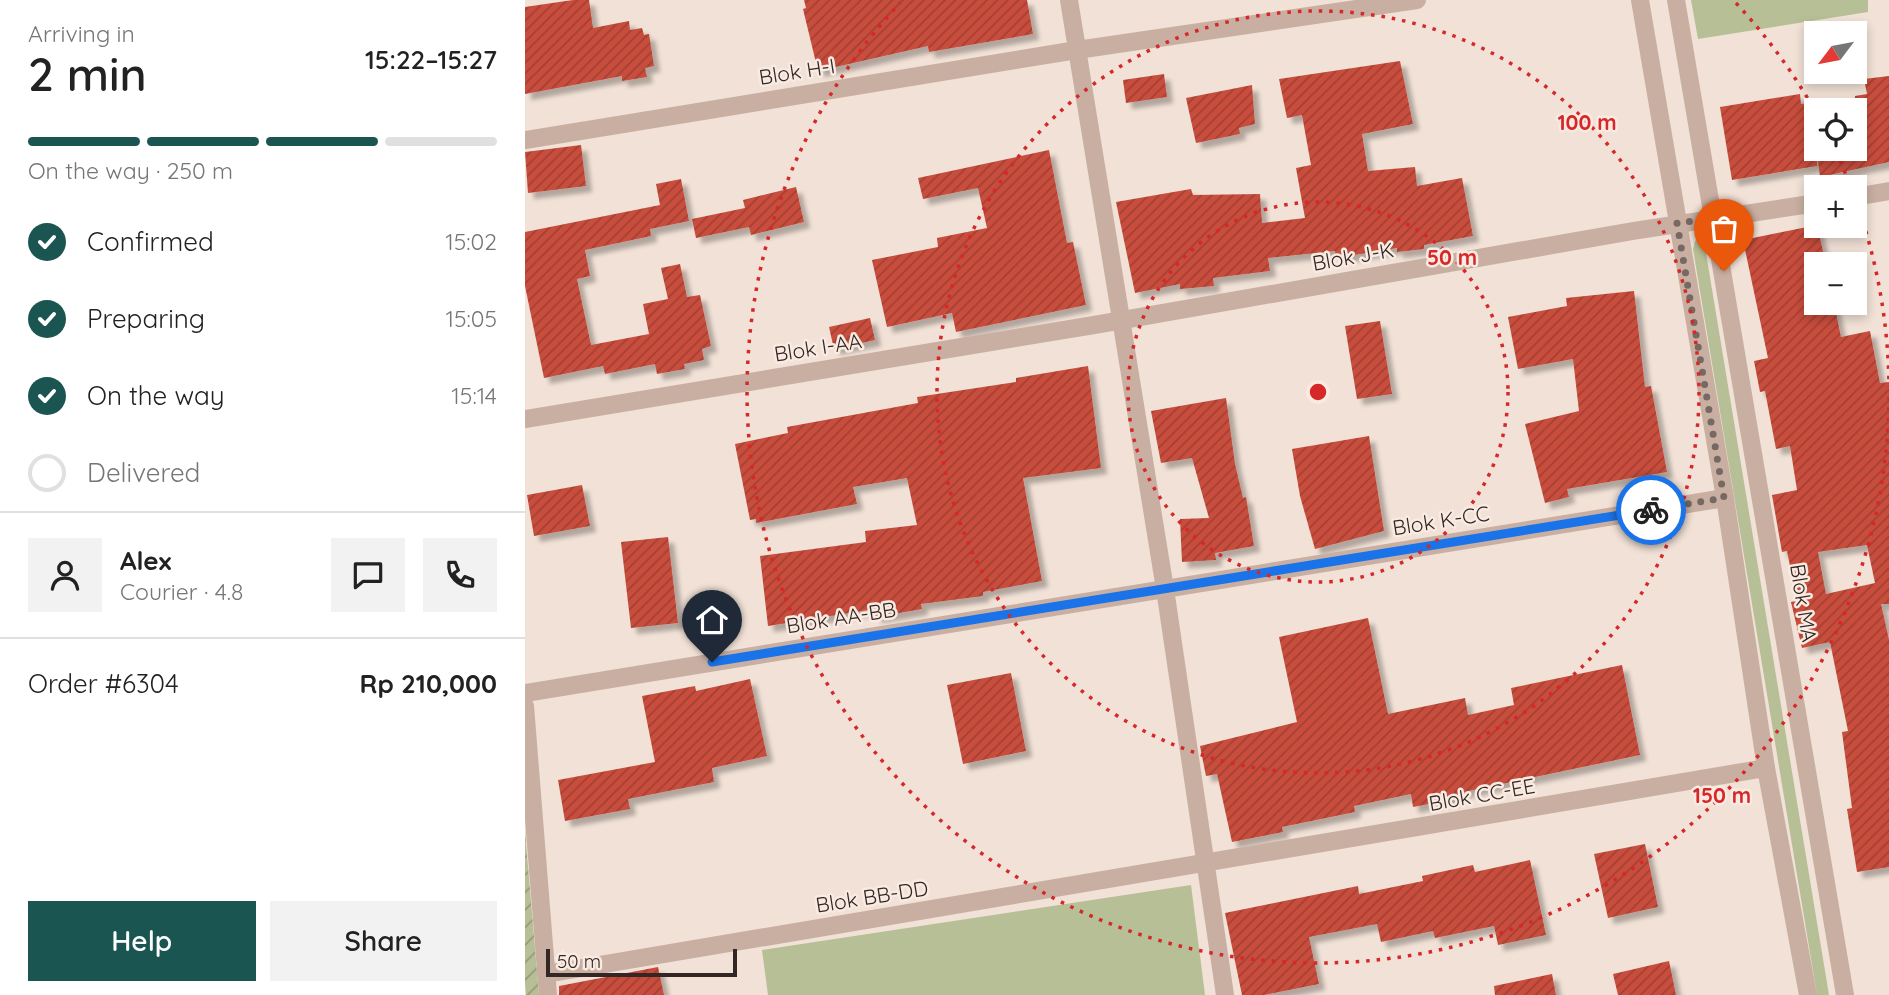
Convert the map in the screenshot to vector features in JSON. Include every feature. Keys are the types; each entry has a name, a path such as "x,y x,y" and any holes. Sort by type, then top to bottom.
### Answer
{"street":[{"path":"1069,0 1119,321 1165,589 1225,995"},
{"name":"Blok H-I","path":"525,140 1077,50 1417,0"},
{"path":"1640,0 1724,498 1766,768 1808,995"},
{"name":"Blok MA","path":"1676,0 1716,218 1845,995"},
{"path":"1867,195 1889,191"},
{"name":"Blok J-K","path":"1119,321 1677,223 1804,205"},
{"name":"Blok I-AA","path":"525,419 1119,321"},
{"name":"Blok K-CC","path":"1165,589 1724,498"},
{"name":"Blok AA-BB","path":"525,693 1165,589"},
{"path":"525,706 548,995"},
{"name":"Blok CC-EE","path":"1205,866 1766,768"},
{"name":"Blok BB-DD","path":"546,974 1205,866"}],"green space":[{"path":"1691,0 1868,0 1868,12 1698,39"},
{"path":"1699,240 1705,247 1829,995 1817,995 1693,249 1695,241"},
{"path":"525,831 539,995 526,995"},
{"path":"1191,885 1205,995 768,995 762,950"}],"building":[{"path":"589,0 593,28 629,21 630,30 642,28 644,35 649,34 654,66 645,68 647,77 622,81 622,76 525,94 525,7"},
{"path":"804,0 1027,0 1033,34 929,52 928,46 818,71 803,9 806,8"},
{"path":"1400,61 1413,124 1362,134 1368,171 1415,167 1417,186 1462,178 1473,236 1424,245 1424,249 1397,252 1397,248 1336,258 1335,251 1268,258 1270,271 1213,278 1214,286 1180,289 1180,284 1135,293 1116,202 1191,189 1193,195 1260,194 1262,223 1305,218 1296,168 1311,165 1302,115 1287,118 1279,79"},
{"path":"1164,74 1167,97 1126,103 1123,80"},
{"path":"1889,76 1889,162 1820,175 1818,161 1867,161 1867,98 1855,96 1867,94 1867,79"},
{"path":"1252,85 1255,124 1239,128 1240,134 1196,143 1186,98"},
{"path":"1800,94 1801,104 1804,104 1804,161 1817,161 1817,166 1732,180 1720,107"},
{"path":"581,145 586,186 528,193 525,152"},
{"path":"1049,150 1067,243 1073,242 1086,305 956,332 952,313 887,327 872,260 938,247 937,238 987,228 978,188 923,199 918,178"},
{"path":"681,179 689,221 650,229 651,236 585,250 590,276 577,279 591,345 649,334 643,304 668,299 661,268 680,264 687,297 700,295 711,346 702,349 704,360 684,364 685,369 657,374 655,364 605,374 603,366 544,378 525,286 525,232 660,205 656,184"},
{"path":"796,187 804,222 751,235 749,227 696,238 692,219 745,208 743,200"},
{"path":"1804,228 1804,238 1820,238 1823,252 1804,252 1804,315 1836,315 1841,337 1870,331 1880,383 1889,382 1889,604 1881,604 1889,640 1889,867 1857,872 1847,809 1852,808 1842,732 1848,731 1830,642 1802,648 1791,602 1797,601 1787,551 1782,552 1772,495 1797,490 1790,446 1776,449 1765,391 1760,392 1754,361 1768,358 1743,240","holes":["1867,545 1875,583 1826,594 1818,552"]},
{"path":"1634,291 1645,387 1651,386 1667,472 1567,489 1569,497 1545,503 1525,424 1579,411 1573,359 1518,369 1508,317 1567,306 1566,298"},
{"path":"870,318 875,340 834,349 829,327"},
{"path":"1380,321 1392,394 1357,399 1345,326"},
{"path":"1088,366 1101,468 1023,478 1042,581 983,592 983,596 921,604 922,609 876,617 874,609 768,626 760,556 866,542 865,531 917,525 907,478 853,487 857,504 756,523 756,519 750,520 735,444 788,433 787,427 918,403 917,397 1016,382 1016,378"},
{"path":"1226,398 1235,464 1243,498 1246,497 1254,546 1215,553 1216,560 1182,562 1180,519 1209,518 1192,458 1161,463 1151,411"},
{"path":"1369,436 1384,531 1315,549 1300,496 1292,449"},
{"path":"582,485 590,526 534,536 527,495"},
{"path":"668,537 678,623 631,628 621,542"},
{"path":"1368,618 1388,714 1465,698 1468,715 1514,705 1511,688 1622,665 1640,755 1459,793 1460,798 1413,807 1411,794 1354,806 1355,812 1282,827 1283,832 1232,842 1217,774 1206,776 1200,746 1297,722 1279,637"},
{"path":"1011,673 1026,751 963,764 947,685"},
{"path":"750,679 767,756 712,768 714,782 628,799 630,809 565,821 558,780 655,762 642,696 695,686 696,691"},
{"path":"1645,844 1658,907 1608,918 1594,854"},
{"path":"1530,860 1546,935 1498,945 1494,926 1435,938 1433,931 1381,942 1377,924 1309,937 1319,984 1264,995 1242,995 1225,913 1358,886 1359,894 1423,881 1422,876 1473,865 1475,872"},
{"path":"1669,961 1676,995 1618,995 1613,974"},
{"path":"658,967 664,995 559,995 559,986"},
{"path":"1552,974 1556,995 1495,995 1494,986"}],"way so far":[{"path":"1651,510 1724,498 1677,223 1716,218 1724,271"}],"route":[{"path":"712,662 1651,510"}]}
